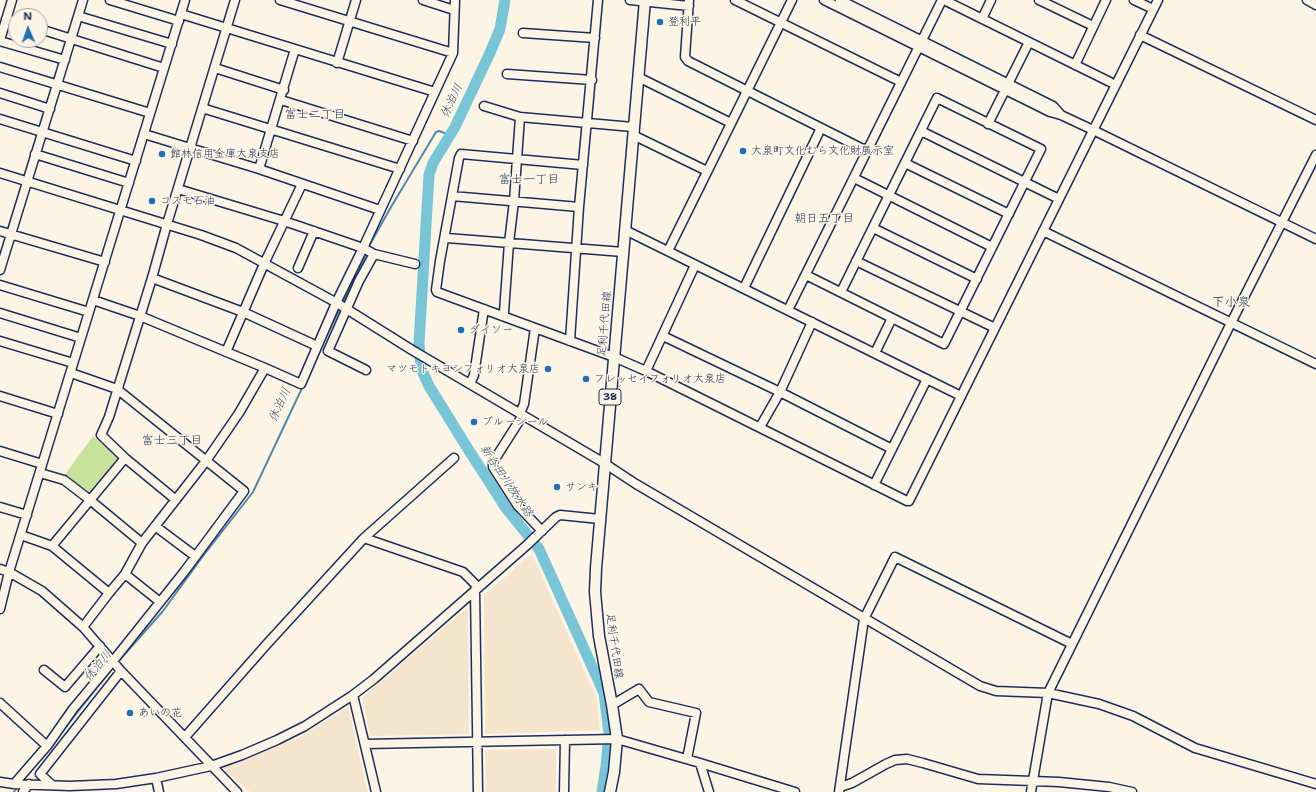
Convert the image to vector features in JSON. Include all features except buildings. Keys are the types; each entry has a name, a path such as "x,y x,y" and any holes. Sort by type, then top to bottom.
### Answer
{"main road":[{"name":"足利千代田線","path":"610,792 614,772 616,739 612,705 599,636 595,592 604,463 645,1"}],"street":[{"path":"12,0 0,41 65,60"},
{"path":"0,270 83,0"},
{"path":"110,0 227,29 435,92"},
{"path":"0,609 20,535 185,0"},
{"path":"176,500 125,458 101,435 109,416 152,278 235,0"},
{"path":"280,0 453,53"},
{"path":"337,63 356,0"},
{"path":"423,0 454,10"},
{"path":"366,370 328,351 341,306 363,248 453,53 455,0"},
{"path":"570,341 579,207 592,80 598,0"},
{"path":"630,0 689,3 686,60 867,151"},
{"path":"735,0 901,82"},
{"path":"668,251 792,0"},
{"path":"824,0 1007,86 1050,112 1062,115 1316,239"},
{"path":"840,0 920,44"},
{"path":"788,310 920,44 944,0 1110,82"},
{"path":"982,19 992,0"},
{"path":"1039,0 1093,26"},
{"path":"1075,65 1106,0"},
{"path":"1134,0 1153,9"},
{"path":"583,165 461,154 452,196 436,290 437,292 614,357 646,371 909,501 1158,0"},
{"path":"1307,0 1316,5"},
{"path":"78,16 172,44"},
{"path":"48,32 164,68"},
{"path":"523,33 595,38"},
{"path":"1140,35 1316,120"},
{"path":"988,124 1029,42"},
{"path":"259,169 295,50"},
{"path":"0,67 150,113"},
{"path":"215,68 284,90"},
{"path":"507,74 592,80"},
{"path":"638,76 731,123"},
{"path":"0,93 50,109"},
{"path":"806,275 944,344 1041,149 937,98 841,292"},
{"path":"281,100 412,141"},
{"path":"484,106 520,117 588,123 633,131 707,171"},
{"path":"202,108 400,169"},
{"path":"503,316 520,117"},
{"path":"0,119 136,161"},
{"path":"744,288 821,128"},
{"path":"921,131 1059,199"},
{"path":"144,134 259,169 380,210"},
{"path":"35,154 129,183"},
{"path":"1031,792 1048,693 1231,322 1316,155"},
{"path":"905,163 1009,214"},
{"path":"0,173 167,224 236,248 341,306 412,350 604,463 636,484 980,686 996,691 1048,693 1099,704 1133,716 1195,748 1315,787"},
{"path":"854,178 992,247"},
{"path":"226,352 264,264 302,184"},
{"path":"178,189 284,221 363,248 374,254 415,264"},
{"path":"452,196 579,207"},
{"path":"873,228 977,279"},
{"path":"625,230 961,396"},
{"path":"0,231 104,262"},
{"path":"298,268 314,231"},
{"path":"1043,231 1316,364"},
{"path":"447,238 623,252"},
{"path":"93,300 140,316 301,384 317,346 341,306 359,281 374,254"},
{"path":"856,261 995,328"},
{"path":"646,371 695,265"},
{"path":"152,278 243,312 317,346"},
{"path":"0,285 89,312"},
{"path":"470,384 474,375 484,309"},
{"path":"0,313 81,338"},
{"path":"875,353 892,318"},
{"path":"760,427 780,392 812,322"},
{"path":"535,328 522,414 494,462 493,467 518,506 539,534"},
{"path":"663,336 780,392 892,449"},
{"path":"0,341 73,363"},
{"path":"82,627 108,592 125,574 142,543 206,461 239,414 265,368"},
{"path":"52,785 40,774 118,667 160,602 244,491 117,389 70,373"},
{"path":"874,485 927,379"},
{"path":"0,396 58,414"},
{"path":"0,451 42,464"},
{"path":"52,546 125,458"},
{"path":"185,737 266,645 364,538 454,458"},
{"path":"40,473 64,480 142,543"},
{"path":"0,507 27,515"},
{"path":"0,782 22,786 52,785 70,789 156,778 211,766 278,740 305,726 353,695 374,679 539,534 556,517 560,515 600,519"},
{"path":"155,526 195,556"},
{"path":"20,535 52,546 108,592"},
{"path":"364,538 463,572 477,589 478,792"},
{"path":"840,789 864,619 895,557 1072,644"},
{"path":"0,569 9,572 42,591 82,627 237,792"},
{"path":"125,574 160,602"},
{"path":"44,670 65,687 100,646"},
{"path":"22,786 28,766 30,767 47,746 73,709 118,667"},
{"path":"612,705 639,689 649,702 696,714 687,759"},
{"path":"353,695 376,792"},
{"path":"0,703 47,746"},
{"path":"365,744 616,739 795,792"},
{"path":"564,740 564,792"},
{"path":"840,789 886,764 895,760 907,759 978,779 1059,782 1109,787 1132,792"},
{"path":"700,763 709,792"},
{"path":"156,778 159,792"}],"shaded area":[{"path":"532,554 596,697 600,730 485,734 484,595"},
{"path":"468,607 469,734 370,736 362,698"},
{"path":"348,707 368,792 250,792 223,768 300,737"},
{"path":"556,749 556,792 486,792 485,750"}],"green space":[{"path":"93,436 118,458 90,493 64,476"}],"waterway":[{"name":"新谷田川放水路","path":"505,0 500,29 489,55 455,127 433,163 429,175 419,343 421,368 429,386 506,508 539,549 604,693 609,733 602,792"},
{"name":"休泊川","path":"368,248 436,132 439,131 450,135"},
{"name":"休泊川","path":"342,304 367,252"},
{"name":"休泊川","path":"321,347 340,308"},
{"name":"休泊川","path":"117,663 163,611 203,556 253,492 303,386"},
{"name":"休泊川","path":"61,733 114,666"},
{"name":"休泊川","path":"22,781 31,771"},
{"name":"休泊川","path":"14,792 18,786"}],"place":[{"name":"登利平","path":"660,22"},
{"name":"大泉町文化むら文化財展示室","path":"743,151"},
{"name":"館林信用金庫大泉支店","path":"162,154"},
{"name":"コスモ石油","path":"152,201"},
{"name":"ダイソー","path":"461,330"},
{"name":"マツモトキヨシフォリオ大泉店","path":"548,369"},
{"name":"フレッセイフォリオ大泉店","path":"586,379"},
{"name":"ブルーシール","path":"474,422"},
{"name":"サンキ","path":"557,487"},
{"name":"あいの花","path":"130,713"}],"district":[{"name":"富士二丁目","path":"315,115"},
{"name":"富士一丁目","path":"529,180"},
{"name":"朝日五丁目","path":"824,219"},
{"name":"下小泉","path":"1231,303"},
{"name":"富士三丁目","path":"172,441"}]}
